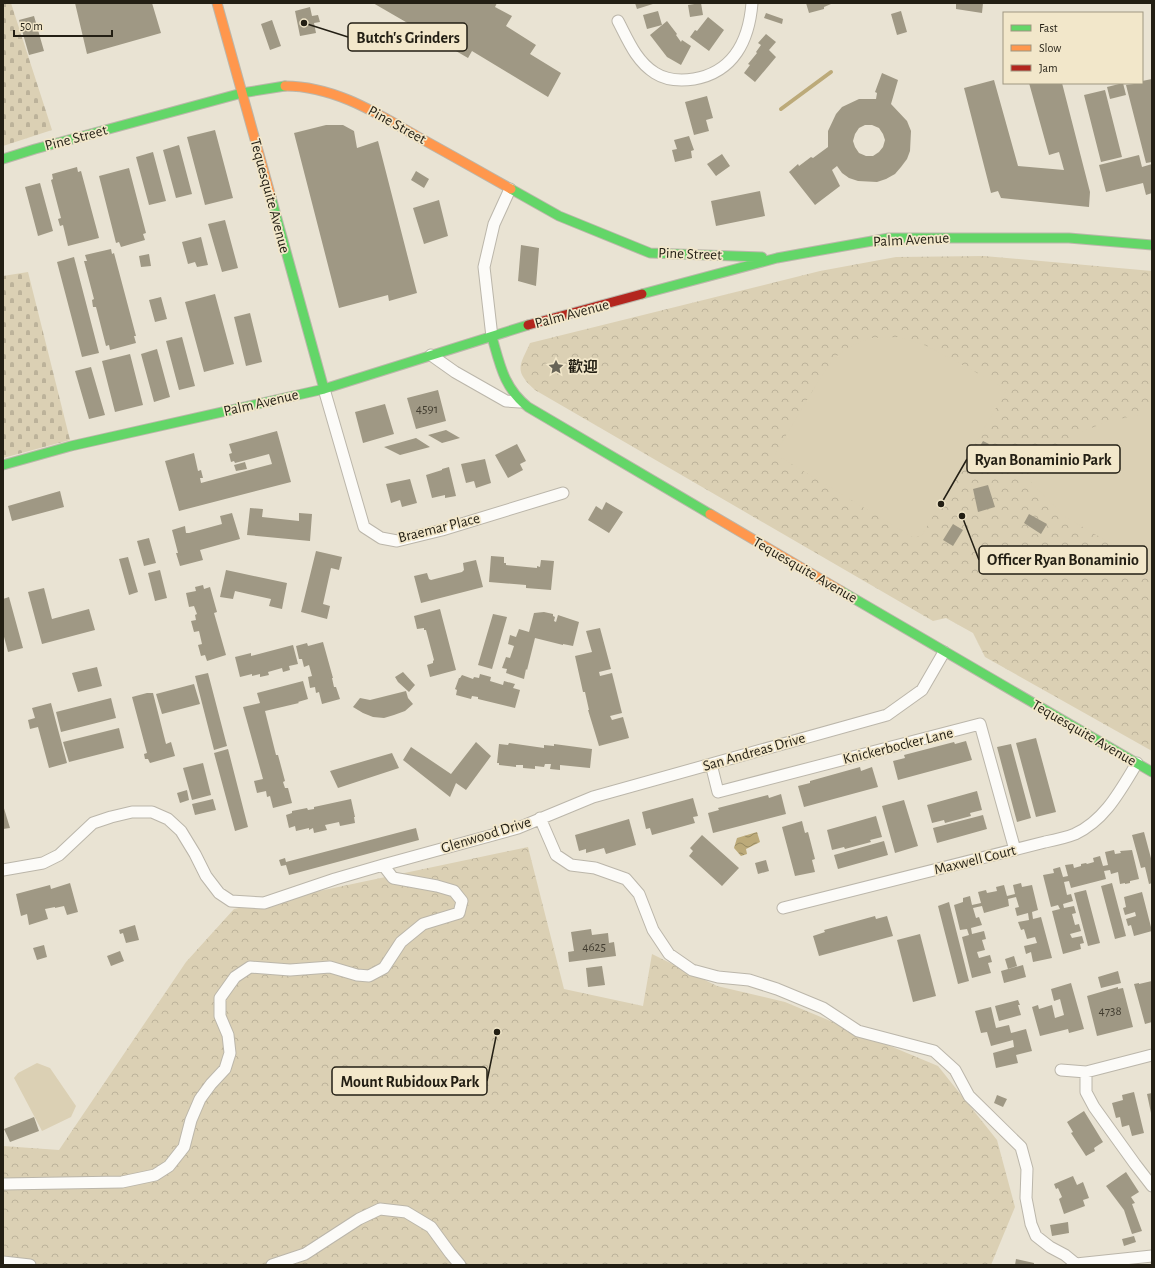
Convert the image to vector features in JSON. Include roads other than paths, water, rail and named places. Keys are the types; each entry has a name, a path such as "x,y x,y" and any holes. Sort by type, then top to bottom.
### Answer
{"street":[{"name":"Tequesquite Avenue","path":"217,3 324,389"},
{"path":"618,21 637,56 655,73 684,81 701,78 717,71 732,59 742,44 749,27 752,3"},
{"name":"Pine Street","path":"3,160 35,149 242,93 285,86 302,86 336,95 373,112 566,220 623,243 650,252 777,258"},
{"path":"492,337 484,267 494,224 510,189"},
{"name":"Palm Avenue","path":"3,466 71,446 324,389 545,320 777,258 889,238 1069,238 1152,245"},
{"name":"Tequesquite Avenue","path":"492,337 506,384 520,402 944,652 1152,772"},
{"path":"431,355 455,372 506,401 520,402"},
{"name":"Braemar Place","path":"324,389 364,527 381,538 397,541 442,530 563,493"},
{"name":"San Andreas Drive","path":"540,818 593,797 887,715 922,690 944,652"},
{"name":"Knickerbocker Lane","path":"711,764 718,792 980,724 1014,850"},
{"name":"Maxwell Court","path":"783,908 1074,834 1097,820 1116,799 1136,763"},
{"name":"Glenwood Drive","path":"3,870 43,863 59,854 93,823 132,812 152,812 168,819 180,831 195,854 206,876 219,893 231,901 264,903 382,865 518,828 540,818 556,855 571,865 595,868 626,879 639,894 653,930 669,954 692,970 718,977 749,980 777,988 823,1008 858,1031 934,1051 955,1070 969,1096 1021,1147 1026,1169 1026,1198 1031,1224 1036,1236 1076,1264"},
{"path":"3,1184 122,1182 155,1175 169,1166 184,1147 191,1120 200,1099 225,1069 230,1053 228,1035 220,1016 220,998 235,978 250,967 290,970 330,967 357,975 369,976 384,968 401,942 423,924 459,913 462,901 454,891 437,886 393,878 382,865"},
{"path":"1061,1070 1086,1072 1152,1055"},
{"path":"1086,1072 1086,1092 1094,1107 1152,1186"},
{"path":"272,1265 305,1254 360,1219 380,1209 406,1212 431,1227 450,1254 460,1265"},
{"path":"1076,1264 1152,1256"},
{"path":"3,1262 30,1265"}],"water":[{"path":"757,832 760,842 746,849 747,854 741,856 734,848 737,838"}],"waterway":[{"path":"781,109 831,72"}],"place":[{"name":"Butch's Grinders","path":"304,23"},
{"name":"歡迎","path":"556,367"},
{"name":"Ryan Bonaminio Park","path":"941,504"},
{"name":"Officer Ryan Bonaminio","path":"962,516"},
{"name":"Mount Rubidoux Park","path":"497,1032"}]}
